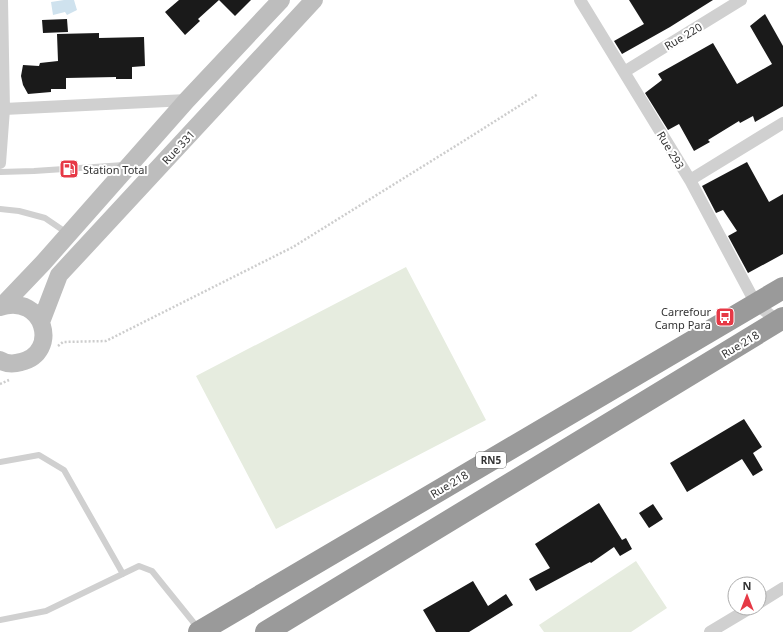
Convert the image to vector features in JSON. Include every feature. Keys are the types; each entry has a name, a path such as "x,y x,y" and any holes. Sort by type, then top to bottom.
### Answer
{"highway":[{"name":"Rue 218","path":"199,632 783,288"},
{"name":"Rue 218","path":"266,632 781,322"}],"street":[{"path":"0,163 4,109 2,0"},
{"path":"0,307 43,263 186,100 281,0"},
{"name":"Rue 331","path":"41,322 59,275 314,0"},
{"name":"Rue 293","path":"580,0 690,180 756,304"},
{"name":"Rue 220","path":"624,72 742,0"},
{"path":"4,109 186,100"},
{"path":"690,180 783,123"},
{"path":"0,307 13,304 24,306 34,312 41,322 44,333 42,344 36,354 27,361 7,368"},
{"path":"756,304 781,322"},
{"path":"767,598 783,588"},
{"path":"710,632 737,616"}],"lane":[{"path":"0,172 130,164"},
{"path":"0,209 19,211 45,218 69,234"},
{"path":"0,462 38,455 64,470 123,574"},
{"path":"0,620 46,610 139,566 152,571 199,632"}],"path":[{"path":"58,346 63,342 106,340 293,247 538,94"},
{"path":"0,384 7,368"}],"shaded area":[{"path":"406,267 486,420 276,529 196,376"},
{"path":"636,561 667,608 631,632 544,632 539,625"}],"water":[{"path":"74,0 77,10 67,15 65,12 53,15 51,2"}],"building":[{"path":"179,0 219,0 198,19 200,21 185,35 165,12"},
{"path":"219,0 251,0 235,16"},
{"path":"629,0 713,0 670,27 622,54 614,41 644,24"},
{"path":"765,14 783,46 783,106 755,122 753,116 740,123 739,121 708,140 710,142 694,151 679,124 668,130 645,93 662,80 658,74 713,43 737,84 772,64 750,26"},
{"path":"67,19 68,32 43,33 42,20"},
{"path":"99,33 99,38 144,37 145,66 132,67 132,79 116,79 116,77 66,78 66,89 51,89 51,92 28,94 23,85 21,76 23,65 39,66 40,63 58,61 57,34"},
{"path":"747,162 769,202 783,194 783,254 748,273 728,236 737,231 723,210 716,213 702,186"},
{"path":"744,419 762,447 753,453 763,470 753,476 742,459 687,492 670,463"},
{"path":"599,503 622,540 626,538 632,549 620,556 614,547 591,563 590,562 536,591 529,579 550,568 535,544"},
{"path":"653,504 663,519 649,528 639,513"},
{"path":"473,581 488,606 506,594 513,605 469,632 436,632 423,610"}],"place":[{"name":"Station Total","path":"69,169"},
{"name":"Carrefour Camp Para","path":"725,317"}]}
